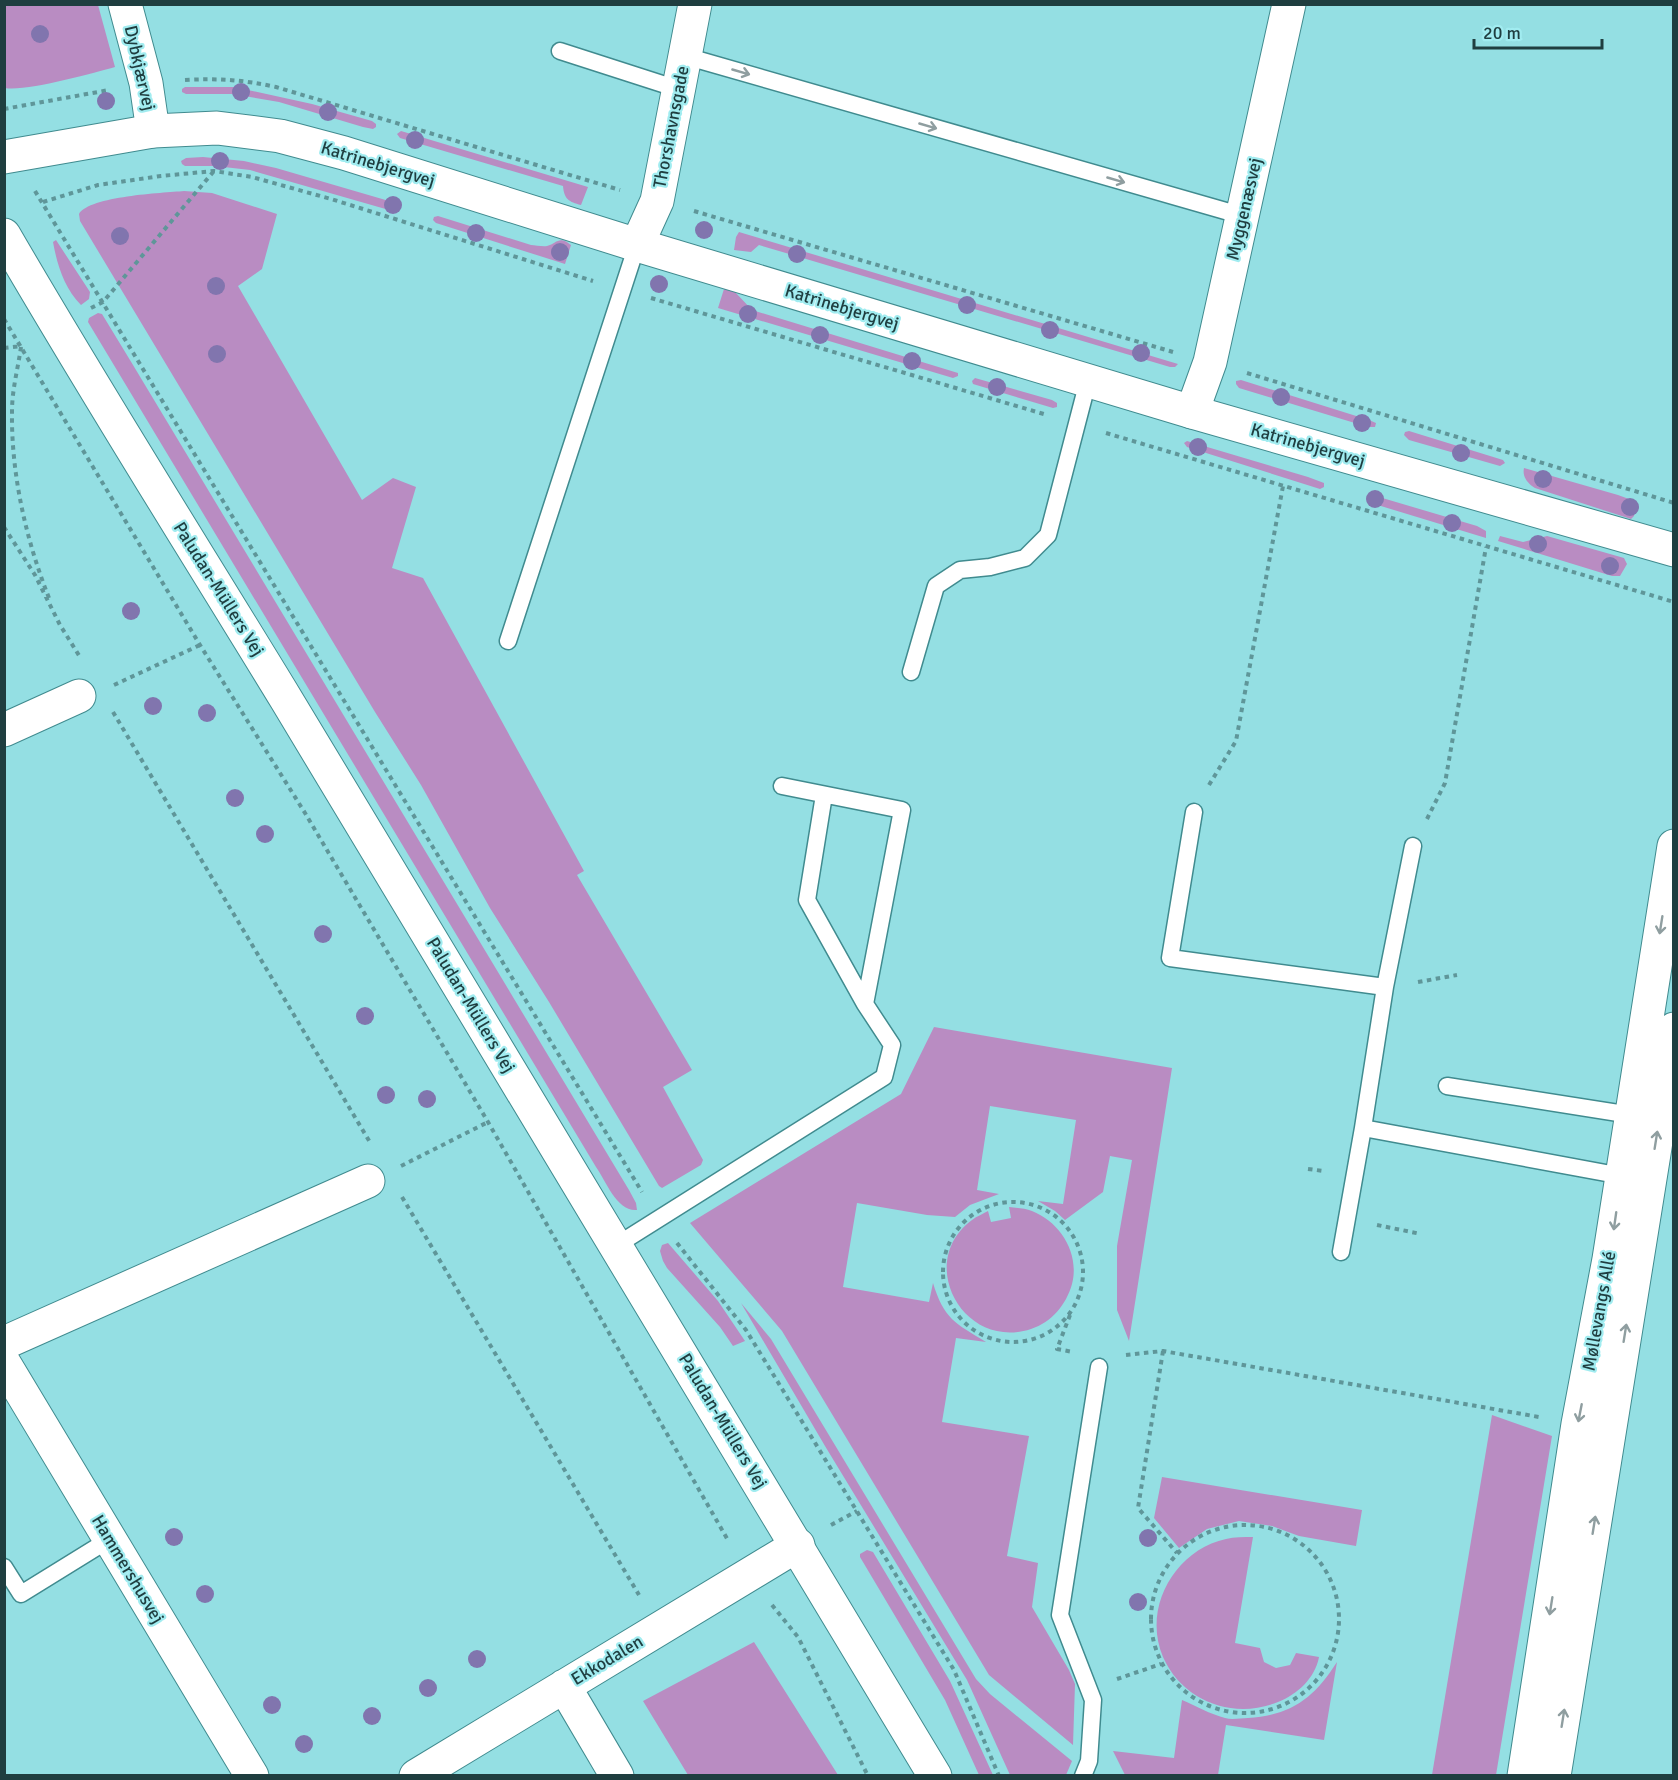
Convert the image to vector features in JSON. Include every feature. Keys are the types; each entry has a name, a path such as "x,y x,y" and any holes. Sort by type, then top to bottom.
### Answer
{"street":[{"name":"Dybkjærvej","path":"125,4 146,83 153,131"},
{"name":"Thorshavnsgade","path":"637,245 657,201 695,4"},
{"name":"Myggenæsvej","path":"1192,412 1209,362 1219,321 1289,4"},
{"name":"Katrinebjergvej","path":"8,156 153,131 217,128 280,136 355,156 637,245 1192,412 1674,550"},
{"name":"Paludan-Müllers Vej","path":"4,235 63,337 246,633 617,1245 935,1776"},
{"path":"4,730 90,693"},
{"name":"Møllevangs Allé","path":"1524,1776 1578,1424 1609,1259 1674,846"},
{"name":"Møllevangs Allé","path":"1554,1776 1674,1029"},
{"path":"4,1343 378,1177"},
{"name":"Hammershusvej","path":"8,1376 110,1539 252,1776"},
{"name":"Ekkodalen","path":"422,1774 798,1545"},
{"path":"564,1686 617,1776"}],"lane":[{"path":"560,51 678,89"},
{"path":"685,56 1243,216"},
{"path":"508,641 637,245"},
{"path":"911,672 936,586 960,570 990,567 1025,558 1048,535 1088,381"},
{"path":"782,786 902,810 865,1004"},
{"path":"617,1245 884,1077 892,1046 865,1004 807,900 824,795"},
{"path":"1194,812 1170,958 1385,987"},
{"path":"1341,1251 1385,987 1413,846"},
{"path":"1447,1086 1631,1115"},
{"path":"1363,1128 1622,1176"},
{"path":"1083,1776 1089,1761 1093,1700 1060,1615 1099,1362"},
{"path":"4,1567 21,1594 110,1539"}],"path":[{"path":"4,109 146,83 210,78 244,80 276,87 1209,362 1674,503"},
{"path":"8,156 43,202 658,1219 746,1330 851,1501 954,1670 999,1776"},
{"path":"43,202 98,185 161,176 214,171 252,177 331,199 622,290 1674,602"},
{"path":"103,302 214,171"},
{"path":"4,319 200,645 305,813 488,1122 748,1575 798,1637 868,1776"},
{"path":"21,346 11,410 15,465 24,519 38,570 90,693 378,1177 659,1630"},
{"path":"1194,812 1236,741 1283,486"},
{"path":"4,527 35,575 60,625"},
{"path":"1413,846 1445,783 1486,547"},
{"path":"90,693 200,645"},
{"path":"1385,987 1457,975"},
{"path":"378,1177 488,1122"},
{"path":"1071,1313 1054,1329 1033,1340 1010,1343 987,1338 967,1326 952,1308 944,1286 942,1263 950,1240 963,1221 982,1208 1005,1201 1028,1203 1050,1211 1067,1226 1079,1246 1084,1269 1081,1292 1057,1348 1099,1362 1163,1351 1578,1424"},
{"path":"1347,1218 1421,1234"},
{"path":"1163,1351 1138,1508 1178,1553"},
{"path":"1239,1524 1270,1528 1299,1540 1321,1562 1336,1590 1340,1620 1335,1652 1319,1678 1296,1700 1267,1712 1236,1714 1206,1706 1180,1688 1161,1664 1151,1634 1151,1602 1162,1572 1178,1553 1209,1531 1239,1524"},
{"path":"1088,1688 1161,1664"}],"shaded area":[{"path":"4,5 98,5 115,67 43,85 5,88"},
{"path":"185,87 234,87 312,104 372,121 376,127 373,129 363,127 279,102 232,94 186,94 182,92"},
{"path":"401,131 588,187 581,205 577,204 566,197 563,186 400,138 397,134"},
{"path":"203,157 244,161 276,168 389,201 399,208 396,211 389,210 250,170 215,166 185,166 181,161 186,158"},
{"path":"184,191 212,193 277,214 262,269 238,286 362,500 393,478 416,487 392,568 423,578 584,871 577,875 692,1070 663,1087 703,1160 701,1165 662,1188 490,908 421,785 80,221 79,214 97,203 127,196"},
{"path":"438,216 531,245 547,246 561,240 571,245 565,264 436,223 433,220"},
{"path":"739,232 1178,364 1170,367 759,245 751,252 734,250"},
{"path":"56,240 90,292 89,299 81,305 70,291 62,275 53,242"},
{"path":"724,289 735,292 752,310 958,373 958,376 953,378 718,308"},
{"path":"98,313 102,314 133,365 629,1190 637,1210 624,1206 608,1187 88,322 89,318"},
{"path":"975,378 1052,400 1057,403 1057,407 1053,408 973,384 972,381"},
{"path":"1241,380 1369,420 1376,423 1375,427 1368,427 1239,388 1236,381"},
{"path":"1409,431 1503,460 1505,463 1500,466 1409,440 1404,435"},
{"path":"1187,441 1308,477 1324,483 1324,487 1320,489 1187,447 1184,443"},
{"path":"1524,468 1637,502 1634,516 1631,519 1535,488 1526,480"},
{"path":"1372,497 1379,497 1477,526 1486,531 1486,538 1371,503"},
{"path":"1500,536 1523,542 1547,536 1624,558 1627,564 1620,576 1612,576 1498,541"},
{"path":"934,1027 1172,1068 1129,1341 1117,1310 1117,1246 1132,1160 1110,1156 1103,1192 1065,1220 1038,1201 1063,1204 1076,1120 990,1106 977,1190 999,1194 970,1205 955,1217 927,1215 857,1203 843,1287 929,1302 933,1283 942,1305 952,1319 986,1342 956,1338 942,1422 1029,1436 1007,1556 1038,1563 1032,1607 1075,1684 1073,1745 989,1675 782,1331 690,1223 901,1094"},
{"path":"1009,1207 1032,1211 1042,1216 1059,1231 1070,1250 1074,1272 1066,1299 1052,1317 1031,1329 1007,1332 985,1327 967,1315 955,1298 948,1279 948,1258 955,1238 972,1220 988,1211 991,1222 1011,1218"},
{"path":"668,1243 718,1301 745,1341 733,1346 720,1327 667,1268 660,1251 662,1245"},
{"path":"741,1303 771,1339 976,1679 990,1694 1072,1761 1066,1775 1010,1775 967,1680"},
{"path":"1492,1415 1552,1436 1496,1775 1432,1775"},
{"path":"1162,1477 1362,1510 1356,1546 1299,1536 1272,1526 1239,1521 1207,1529 1179,1548 1154,1518"},
{"path":"1253,1537 1235,1643 1260,1648 1264,1662 1276,1668 1290,1665 1296,1653 1319,1657 1310,1678 1299,1690 1285,1699 1261,1707 1228,1708 1197,1696 1183,1686 1172,1673 1163,1657 1158,1638 1157,1619 1160,1601 1168,1584 1178,1568 1192,1555 1208,1545 1226,1539"},
{"path":"867,1550 873,1552 950,1681 993,1775 979,1775 945,1700 860,1557 860,1554"},
{"path":"754,1642 838,1775 688,1775 643,1701"},
{"path":"1337,1662 1324,1740 1226,1725 1218,1775 1125,1775 1113,1751 1174,1758 1182,1700 1228,1719 1277,1713 1310,1695 1320,1686"}]}
